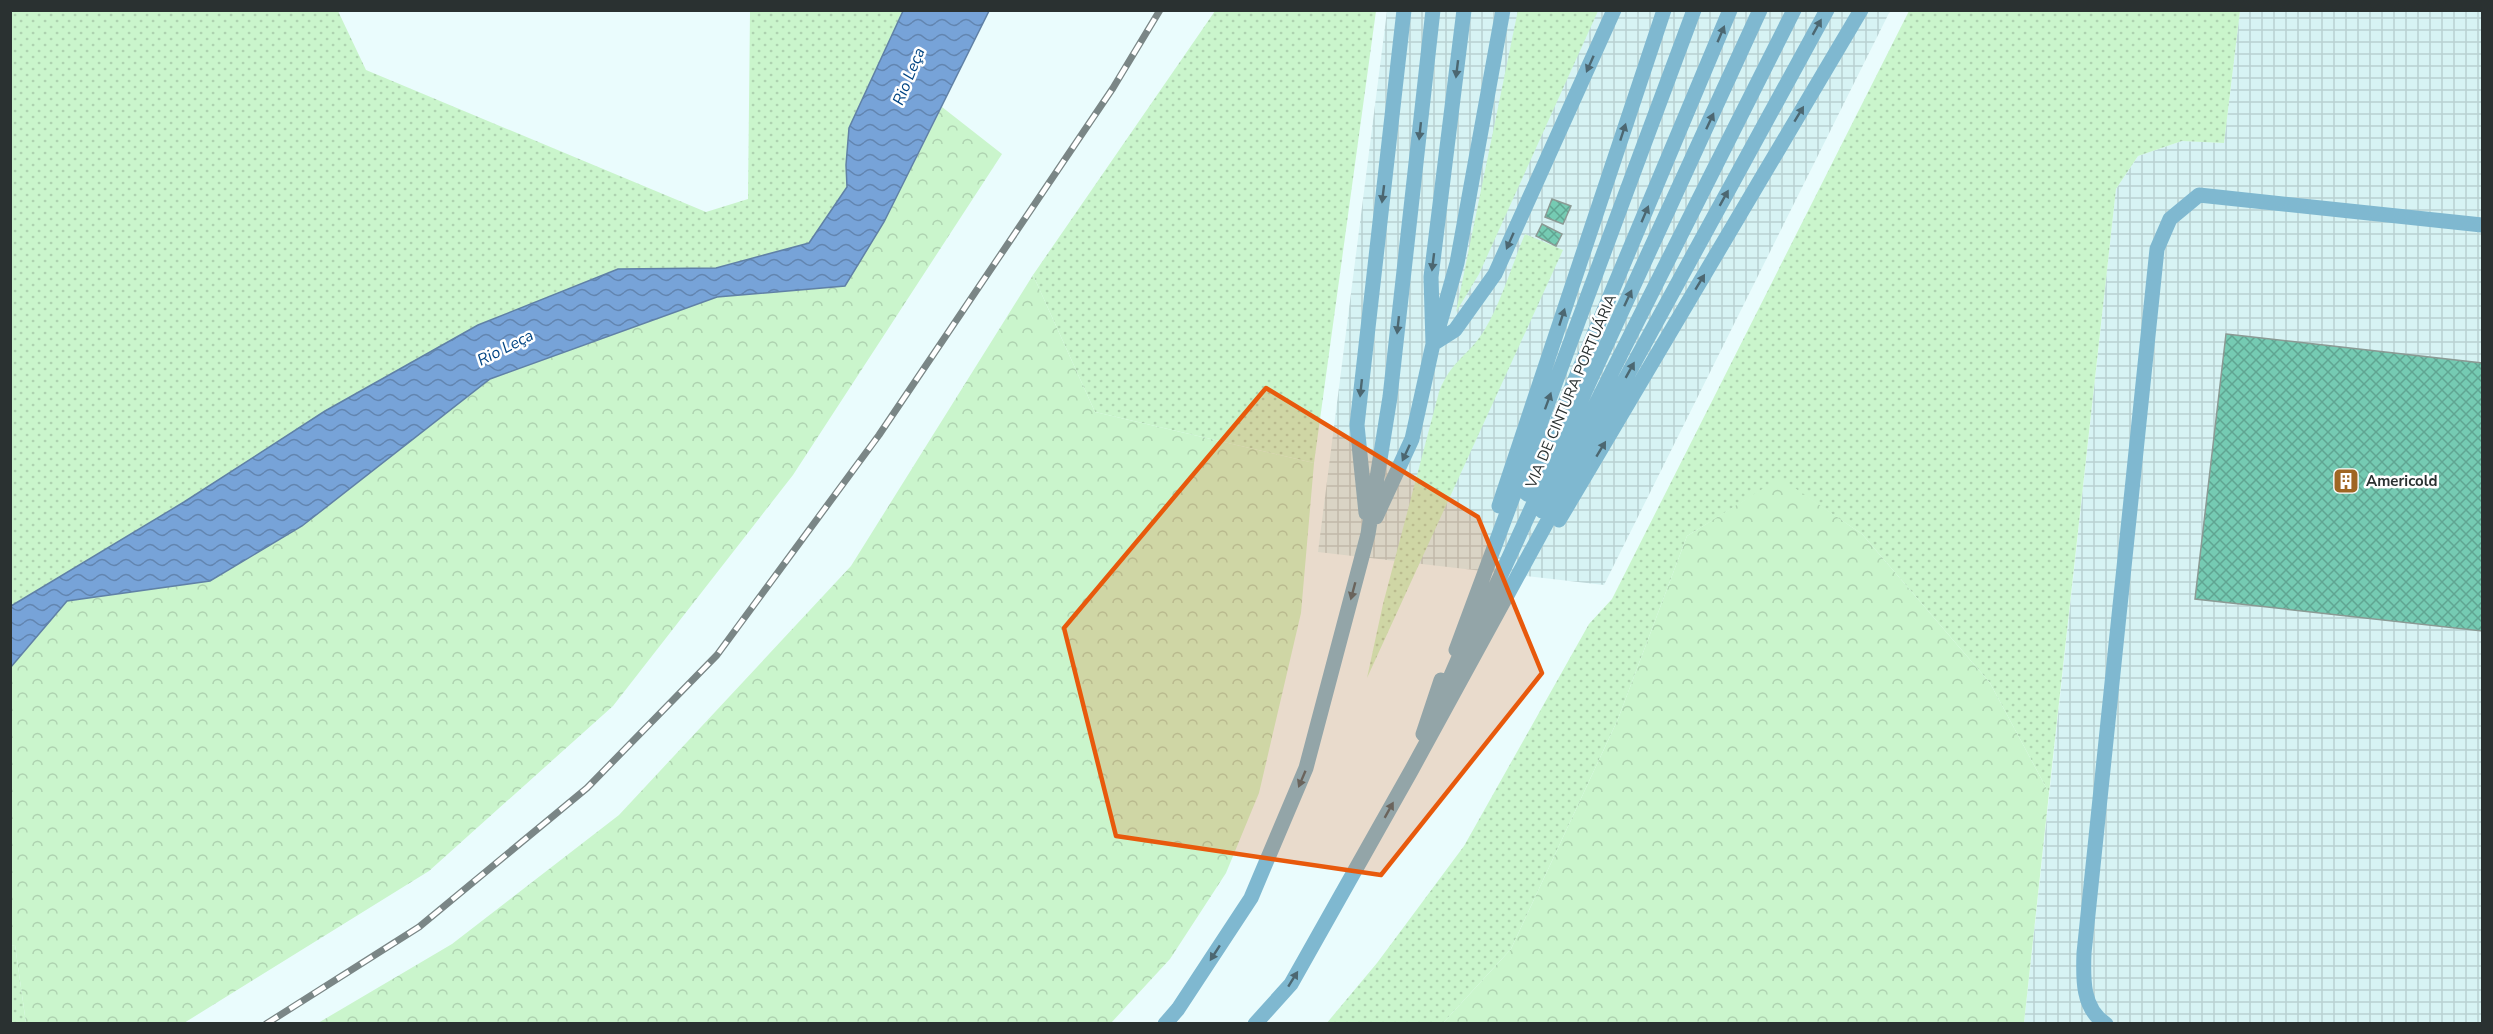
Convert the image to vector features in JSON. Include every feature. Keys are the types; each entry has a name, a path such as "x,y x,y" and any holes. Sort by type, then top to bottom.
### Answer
{"lane":[{"path":"1368,534 1357,425 1404,10"},
{"path":"1165,1023 1178,1009 1251,898 1306,768 1368,534 1390,397 1433,10"},
{"path":"1434,344 1431,277 1464,10"},
{"path":"1368,534 1412,440 1434,344 1456,263 1503,10"},
{"path":"1434,344 1455,330 1495,274 1614,10"},
{"path":"1411,771 1664,10"},
{"path":"1411,771 1694,10"},
{"name":"VIA DE CINTURA PORTUÁRIA","path":"1411,771 1731,10"},
{"path":"1411,771 1760,10"},
{"path":"1411,771 1794,10"},
{"path":"1255,1023 1291,984 1411,771 1827,10"},
{"path":"1411,771 1861,10"},
{"path":"2099,1022 2087,1000 2083,978 2084,953 2157,249 2170,219 2199,195 2482,225"}],"highlighted area":[{"path":"1266,388 1478,517 1542,673 1381,875 1116,836 1064,628"}],"shaded area":[{"path":"1387,11 1890,11 1604,585 1318,552"},
{"path":"2240,11 2482,11 2482,1023 2024,1024 2116,189 2138,156 2182,141 2224,143"}],"green space":[{"path":"1518,10 1598,11 1479,274 1456,312"},
{"path":"13,11 338,11 366,70 706,212 748,199 750,11 903,11 849,128 847,187 809,243 716,268 618,269 184,502 11,606 10,13"},
{"path":"1215,11 1376,11 1314,463 1095,412 1033,275"},
{"path":"1909,11 2240,11 2224,143 2182,141 2138,156 2116,189 2049,793 1990,683 1862,534 1780,479 1687,536 1618,719 1511,949 1443,1023 1326,1024 1377,963 1464,846 1589,624 1612,599"},
{"path":"942,107 1002,154 793,475 613,706 429,871 184,1023 26,1023 15,945 11,946 11,667 67,601 210,581 302,526 490,379 717,297 845,286 884,222"},
{"path":"1525,234 1563,250 1367,678 1383,604 1439,392 1449,372 1479,338 1491,319"},
{"path":"1033,275 1095,412 1314,463 1301,613 1259,793 1226,873 1170,959 1111,1023 318,1023 452,944 619,815 851,566"},
{"path":"1780,478 1862,534 1990,683 2049,793 2024,1023 1443,1023 1511,949 1618,719 1687,536"},
{"path":"15,945 26,1023 11,1023 10,946"}],"water":[{"name":"Rio Leça","path":"903,11 989,11 884,222 845,286 717,297 490,379 302,526 210,581 67,601 11,667 11,606 184,502 325,411 478,325 618,269 716,268 809,243 847,187 849,128"}],"building":[{"path":"1552,199 1571,206 1563,224 1545,217"},
{"path":"1542,224 1562,234 1556,246 1536,236"},
{"name":"Americold","path":"2226,334 2482,363 2482,631 2195,599"}],"railway":[{"path":"266,1024 419,927 587,788 717,655 879,435 1113,88 1160,10"}],"place":[{"name":"Americold","path":"2346,481"}]}
